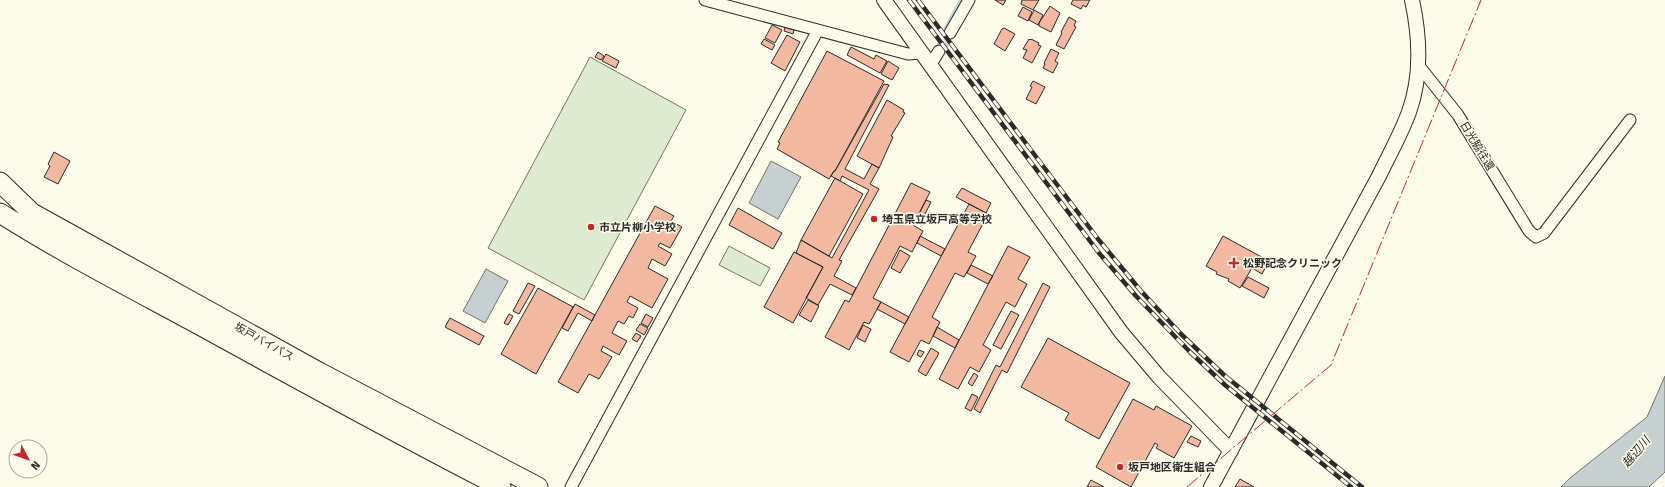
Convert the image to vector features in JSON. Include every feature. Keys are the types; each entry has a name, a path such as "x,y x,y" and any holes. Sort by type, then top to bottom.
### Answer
{"highway":[{"name":"坂戸バイパス","path":"0,182 32,213 317,371 538,487"},
{"name":"坂戸バイパス","path":"0,213 288,374 432,452 501,487"}],"street":[{"path":"705,0 926,59 939,51"},
{"path":"884,0 1121,332 1160,377 1231,451"},
{"path":"950,33 969,0"},
{"path":"1212,487 1399,137 1410,111 1419,66 1418,38 1412,0"},
{"path":"572,487 818,30"},
{"name":"日光脇往還","path":"1419,66 1458,115 1529,231 1536,237 1544,233 1630,120"}],"green space":[{"path":"590,57 686,110 584,300 488,248"},
{"path":"729,246 770,268 760,286 719,265"}],"water":[{"path":"771,161 801,177 778,219 749,203"},
{"path":"486,269 508,281 485,323 463,311"},
{"name":"越辺川","path":"1665,376 1665,472 1649,487 1561,487 1570,478 1647,417"}],"building":[{"path":"995,0 1006,0 1003,5"},
{"path":"1022,0 1039,0 1033,10 1021,4"},
{"path":"1073,0 1090,0 1086,7 1083,5 1081,9 1071,4"},
{"path":"1050,6 1060,13 1051,32 1039,26 1039,23"},
{"path":"1023,7 1032,12 1028,21 1018,16"},
{"path":"1034,10 1043,15 1038,25 1029,20"},
{"path":"1069,17 1076,21 1074,26 1076,27 1064,49 1056,45"},
{"path":"772,25 782,30 775,43 765,38"},
{"path":"785,27 794,30 793,34 784,31"},
{"path":"1004,28 1015,34 1005,51 994,44"},
{"path":"787,35 800,42 785,71 771,63"},
{"path":"764,39 775,45 772,50 761,44"},
{"path":"1029,39 1039,43 1038,45 1041,46 1032,63 1023,58 1027,50 1023,49"},
{"path":"851,47 874,59 876,55 887,61 880,73 847,55"},
{"path":"1051,49 1059,53 1055,61 1058,63 1053,73 1043,68"},
{"path":"827,51 884,81 835,171 829,179 777,149 780,143 778,142"},
{"path":"598,52 604,56 601,60 595,57"},
{"path":"606,54 619,61 616,68 602,61"},
{"path":"888,61 899,68 892,80 881,74"},
{"path":"1033,81 1045,87 1036,104 1026,99 1032,87 1030,86"},
{"path":"884,84 889,85 845,169 864,179 872,164 879,168 870,184 879,189 839,260 842,261 834,276 856,288 852,295 830,284 818,305 806,298 823,267 796,253 801,240 832,258 869,190 842,176 840,181 831,176"},
{"path":"887,100 904,110 903,112 905,113 891,136 893,137 879,168 857,156"},
{"path":"54,152 70,161 58,184 44,177 50,166 48,164"},
{"path":"835,178 863,194 829,256 801,240"},
{"path":"911,183 930,192 913,225 923,231 912,252 900,246 873,298 881,302 869,324 864,322 849,350 825,337 845,300 849,302"},
{"path":"962,188 991,203 986,213 956,197"},
{"path":"926,200 931,202 923,218 918,216"},
{"path":"969,204 988,214 968,252 976,256 964,277 955,273 932,317 940,322 929,344 921,340 909,362 890,352"},
{"path":"655,206 674,216 671,221 682,227 670,248 660,243 658,246 672,254 665,266 652,259 648,268 668,279 652,308 630,296 627,302 638,308 633,318 629,316 624,324 618,321 612,333 627,341 619,355 603,346 601,351 612,357 599,379 589,374 578,393 558,382"},
{"path":"738,208 782,233 773,249 729,225"},
{"path":"920,236 945,249 941,256 917,243"},
{"path":"1223,236 1269,261 1262,274 1252,268 1240,288 1228,281 1229,279 1216,274 1217,272 1206,266"},
{"path":"1008,246 1030,257 1018,279 1027,284 1015,307 1006,302 983,345 991,350 979,372 970,367 958,389 939,379"},
{"path":"900,250 910,256 900,273 891,268"},
{"path":"794,252 823,267 793,323 764,307"},
{"path":"971,265 993,276 988,284 967,273"},
{"path":"1248,277 1269,288 1264,298 1242,286"},
{"path":"528,283 535,286 519,314 513,311"},
{"path":"1043,283 1050,287 1007,373 1002,370 980,413 974,409 996,365 1000,367"},
{"path":"538,288 573,307 536,374 501,354"},
{"path":"808,300 819,306 811,322 799,315"},
{"path":"881,302 909,317 905,324 877,309"},
{"path":"575,304 595,315 592,321 578,313 568,331 562,328"},
{"path":"1011,311 1019,315 1001,349 993,345"},
{"path":"509,314 513,316 508,325 504,323"},
{"path":"646,314 653,318 648,327 641,323"},
{"path":"450,318 484,336 479,345 445,327"},
{"path":"640,324 648,328 644,335 636,330"},
{"path":"863,325 871,329 865,342 857,338"},
{"path":"937,327 959,340 955,348 933,336"},
{"path":"636,333 641,336 637,342 632,339"},
{"path":"1048,338 1130,383 1099,439 1065,420 1069,413 1021,387"},
{"path":"931,348 939,353 926,376 918,371"},
{"path":"919,350 924,352 921,357 917,355"},
{"path":"974,373 978,376 972,386 968,383"},
{"path":"972,394 978,397 971,411 965,408"},
{"path":"1133,399 1154,410 1156,406 1192,426 1174,458 1156,448 1158,445 1155,443 1131,487 1096,467"},
{"path":"1191,436 1201,441 1198,447 1187,442"},
{"path":"1240,479 1254,487 1235,487"},
{"path":"1091,480 1104,487 1087,487"}],"waterway":[{"path":"946,28 961,0"}],"tunnel":[{"path":"939,51 950,33"}],"railway":[{"path":"909,0 1099,253 1136,296 1190,352 1225,385 1351,487"},
{"path":"918,0 1098,239 1141,291 1181,334 1224,375 1362,487"}],"power":[{"path":"1187,487 1331,365 1481,0"}],"place":[{"name":"埼玉県立坂戸高等学校","path":"874,219"},
{"name":"市立片柳小学校","path":"591,227"},
{"name":"松野記念クリニック","path":"1234,263"},
{"name":"坂戸地区衛生組合","path":"1120,467"}]}
